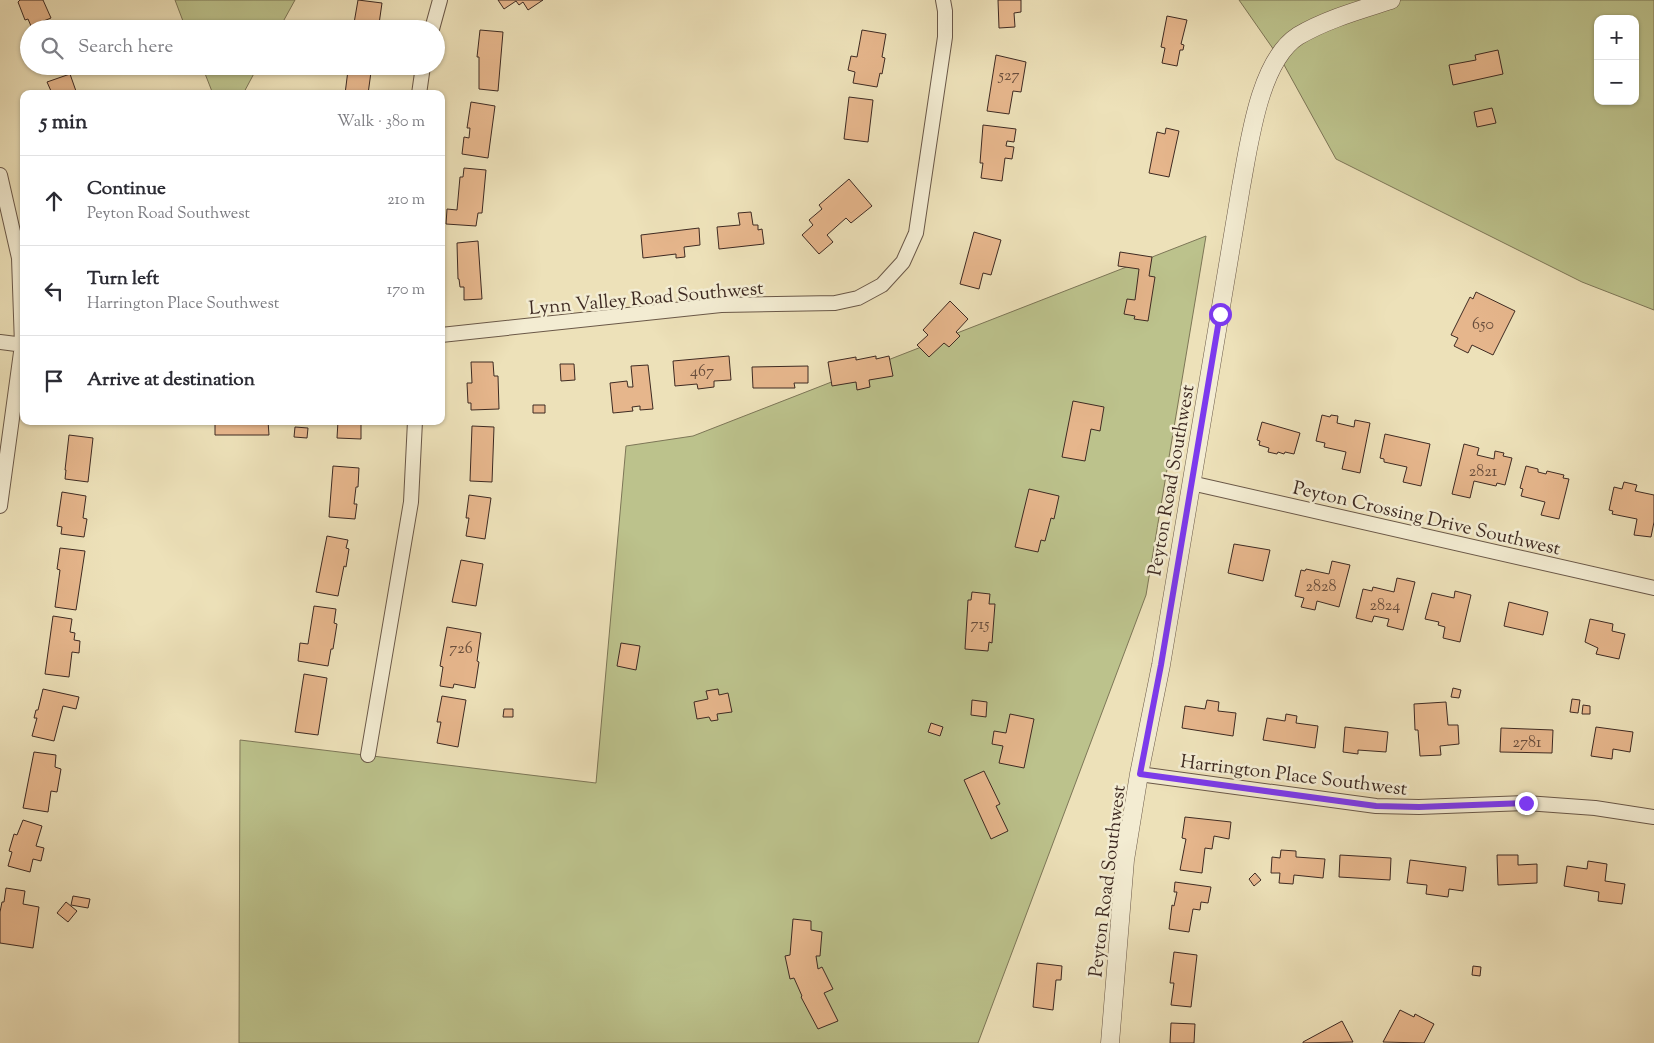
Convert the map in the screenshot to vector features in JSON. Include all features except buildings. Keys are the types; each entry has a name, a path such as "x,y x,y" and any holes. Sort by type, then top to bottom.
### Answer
{"street":[{"path":"434,20 440,0"},
{"name":"Lynn Valley Road Southwest","path":"445,335 721,305 835,303 858,298 882,285 903,262 916,233 945,37 943,0"},
{"name":"Peyton Road Southwest","path":"1110,1043 1125,860 1161,665 1241,187 1256,109 1274,64 1284,50 1298,37 1341,16 1391,0"},
{"path":"420,90 422,75"},
{"path":"0,175 19,258 20,280"},
{"path":"0,342 20,345"},
{"path":"0,506 20,366"},
{"path":"368,755 411,502 415,425"},
{"name":"Peyton Crossing Drive Southwest","path":"1191,483 1654,588"},
{"name":"Harrington Place Southwest","path":"1140,774 1376,806 1419,807 1526,803 1595,808 1654,817"}],"green space":[{"path":"175,0 295,0 284,20 183,20"},
{"path":"1239,0 1654,0 1654,310 1582,282 1336,159 1283,63"},
{"path":"206,75 253,75 245,90 211,90"},
{"path":"1206,236 1146,595 978,1043 239,1043 240,740 596,783 626,446 693,436"}],"route":[{"path":"1220,314 1161,665 1140,774 1376,806 1419,807 1526,803"}]}
